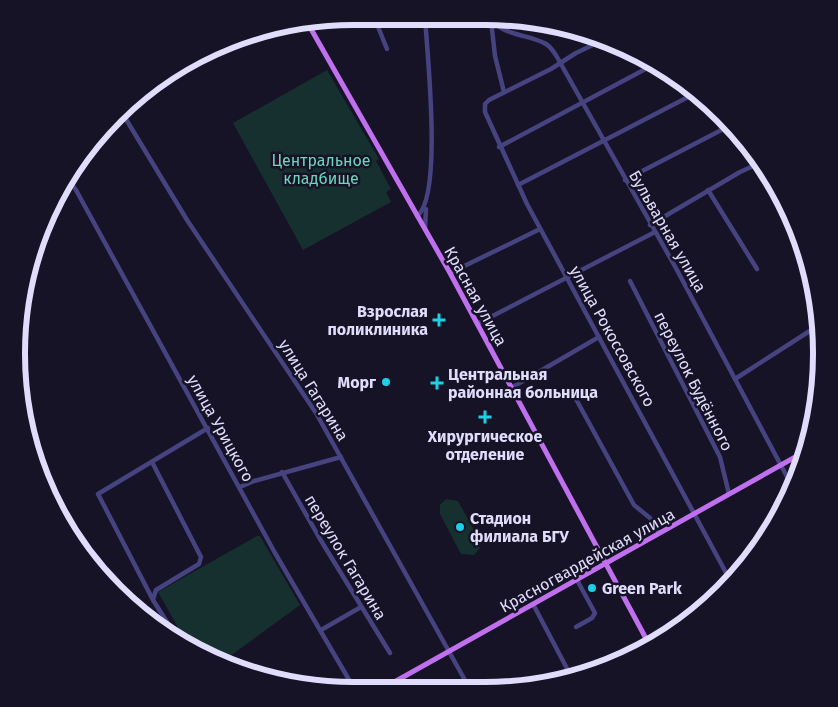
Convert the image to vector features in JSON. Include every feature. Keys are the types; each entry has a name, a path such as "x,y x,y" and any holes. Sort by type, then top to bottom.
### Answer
{"main road":[{"name":"Красная улица","path":"310,28 450,274 646,639"},
{"name":"Красногвардейская улица","path":"395,682 797,456"}],"street":[{"path":"377,25 387,49"},
{"path":"425,25 431,153 424,219 425,230"},
{"path":"492,25 495,56 504,92 561,64 595,44"},
{"name":"Бульварная улица","path":"497,26 544,43 561,64 655,232 788,478"},
{"path":"499,147 647,68"},
{"name":"улица Рокоссовского","path":"504,92 485,104 485,112 499,147 540,229 727,575"},
{"path":"518,185 689,97"},
{"name":"улица Гагарина","path":"126,117 187,220 296,381 341,457 466,682"},
{"path":"625,180 724,129"},
{"path":"650,224 753,165"},
{"name":"улица Урицкого","path":"72,185 81,198 240,487 350,682"},
{"path":"708,190 758,269"},
{"path":"418,216 424,210 427,202"},
{"path":"450,274 540,229"},
{"path":"477,324 655,232"},
{"name":"переулок Будённого","path":"630,281 720,457 729,494"},
{"path":"735,379 812,330"},
{"path":"511,388 599,337"},
{"path":"571,390 634,505 650,518 659,533"},
{"path":"168,625 153,600 98,494 208,428"},
{"path":"240,487 282,472 341,457"},
{"path":"152,462 201,557 196,566 156,590 153,600"},
{"name":"переулок Гагарина","path":"282,472 390,653"},
{"path":"576,580 595,613 576,627"},
{"path":"533,604 568,671"},
{"path":"321,630 361,607"}],"green space":[{"name":"Центральное кладбище","path":"327,70 379,159 376,161 391,189 386,192 391,202 303,250 233,123"},
{"name":"Стадион филиала БГУ","path":"446,499 458,501 479,539 480,548 474,555 461,554 440,514 440,505"},
{"path":"260,536 300,605 229,657 181,633 158,592"}],"place":[{"name":"Взрослая поликлиника","path":"439,320"},
{"name":"Морг","path":"386,382"},
{"name":"Центральная районная больница","path":"437,383"},
{"name":"Хирургическое отделение","path":"485,417"},
{"name":"Стадион филиала БГУ","path":"460,527"},
{"name":"Green Park","path":"592,588"}]}
